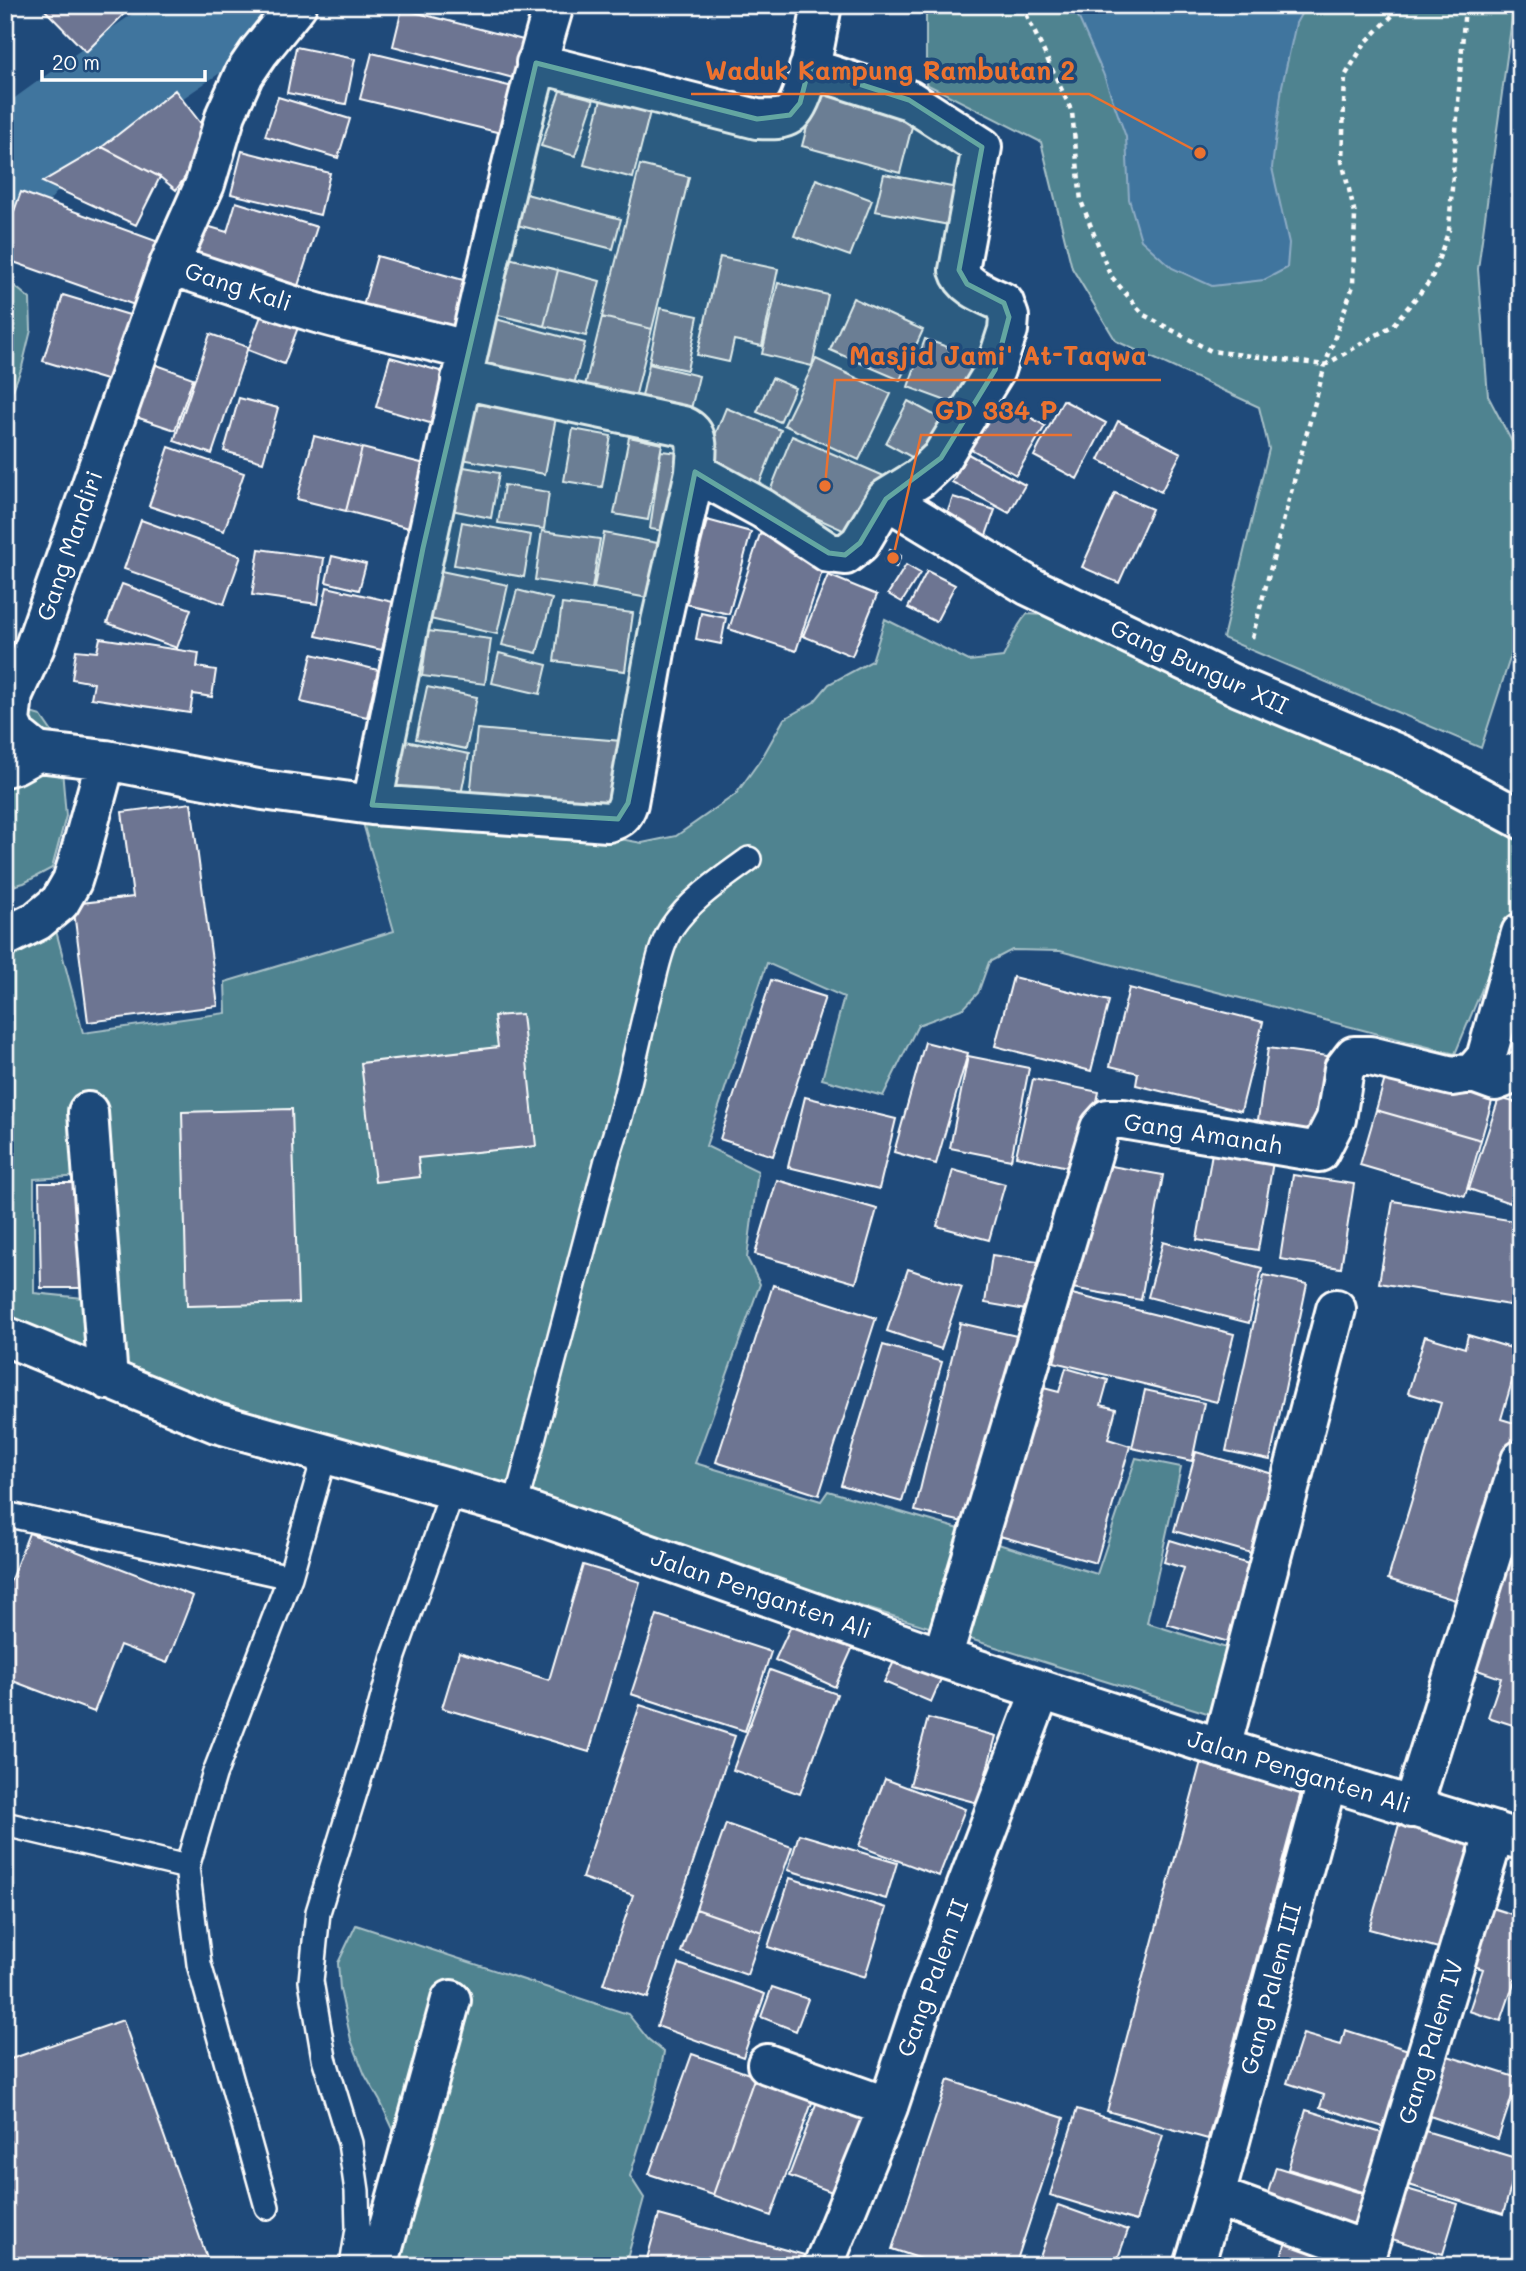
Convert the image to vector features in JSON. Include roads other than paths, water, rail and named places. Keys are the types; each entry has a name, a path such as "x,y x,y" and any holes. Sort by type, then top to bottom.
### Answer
{"street":[{"name":"Gang Kali","path":"296,5 244,74 226,114 205,184 169,265 306,310 425,338 465,366 691,429 696,436 697,445 695,472"},
{"path":"372,805 424,548 465,366 536,63 554,5"},
{"path":"536,63 757,119 775,119 790,115 800,103 822,5"},
{"path":"695,472 763,509 829,553 845,555 860,543 886,499 920,478 940,458 995,370 1008,330 1009,317 1004,303 967,284 961,277 960,270 982,147 909,100 809,68"},
{"name":"Gang Mandiri","path":"169,265 35,646 13,694 10,722 21,759 106,760 262,790 372,805 608,822 618,820 624,814 659,635 695,472"},
{"name":"Gang Bungur XII","path":"886,499 1029,586 1239,687 1401,755 1521,819"},
{"path":"5,937 37,921 60,902 72,881 106,760"},
{"path":"1521,933 1486,1058 1473,1073 1495,1081 1521,1072"},
{"name":"Gang Amanah","path":"942,1658 1100,1128 1108,1119 1319,1152 1336,1119 1344,1069 1354,1056 1370,1056 1452,1076 1473,1073"},
{"path":"88,1112 108,1380"},
{"path":"1221,1748 1336,1309"},
{"name":"Jalan Penganten Ali","path":"5,1336 216,1423 515,1507 942,1658 1327,1782 1508,1836"},
{"path":"1412,1808 1521,1460"},
{"name":"Gang Palem II","path":"823,2266 888,2107 924,1999 1041,1689"},
{"name":"Gang Palem III","path":"1194,2266 1327,1782"},
{"name":"Gang Palem IV","path":"1215,2196 1367,2251 1508,1836"},
{"path":"378,2266 452,2000"},
{"path":"767,2064 888,2107"}],"lane":[{"path":"515,1507 604,1169 627,1095 637,1044 659,961 671,928 705,892 749,859"},
{"path":"267,2207 199,1964 187,1867 214,1775 290,1577 325,1454"},
{"path":"352,2266 358,2229 358,2191 350,2143 324,2058 311,1981 318,1912 371,1741 394,1656 453,1490"},
{"path":"5,1514 290,1577"},
{"path":"5,1824 187,1867"}],"water":[{"path":"1073,5 1306,5 1296,23 1282,86 1272,168 1289,243 1287,268 1264,280 1212,286 1172,268 1141,240 1129,199 1126,137 1103,73"}],"waterway":[{"path":"5,177 32,146 205,24 222,5"}],"place":[{"name":"Waduk Kampung Rambutan 2","path":"1200,153"},
{"name":"Masjid Jami' At-Taqwa","path":"825,486"},
{"name":"GD 334 P","path":"893,558"}]}
